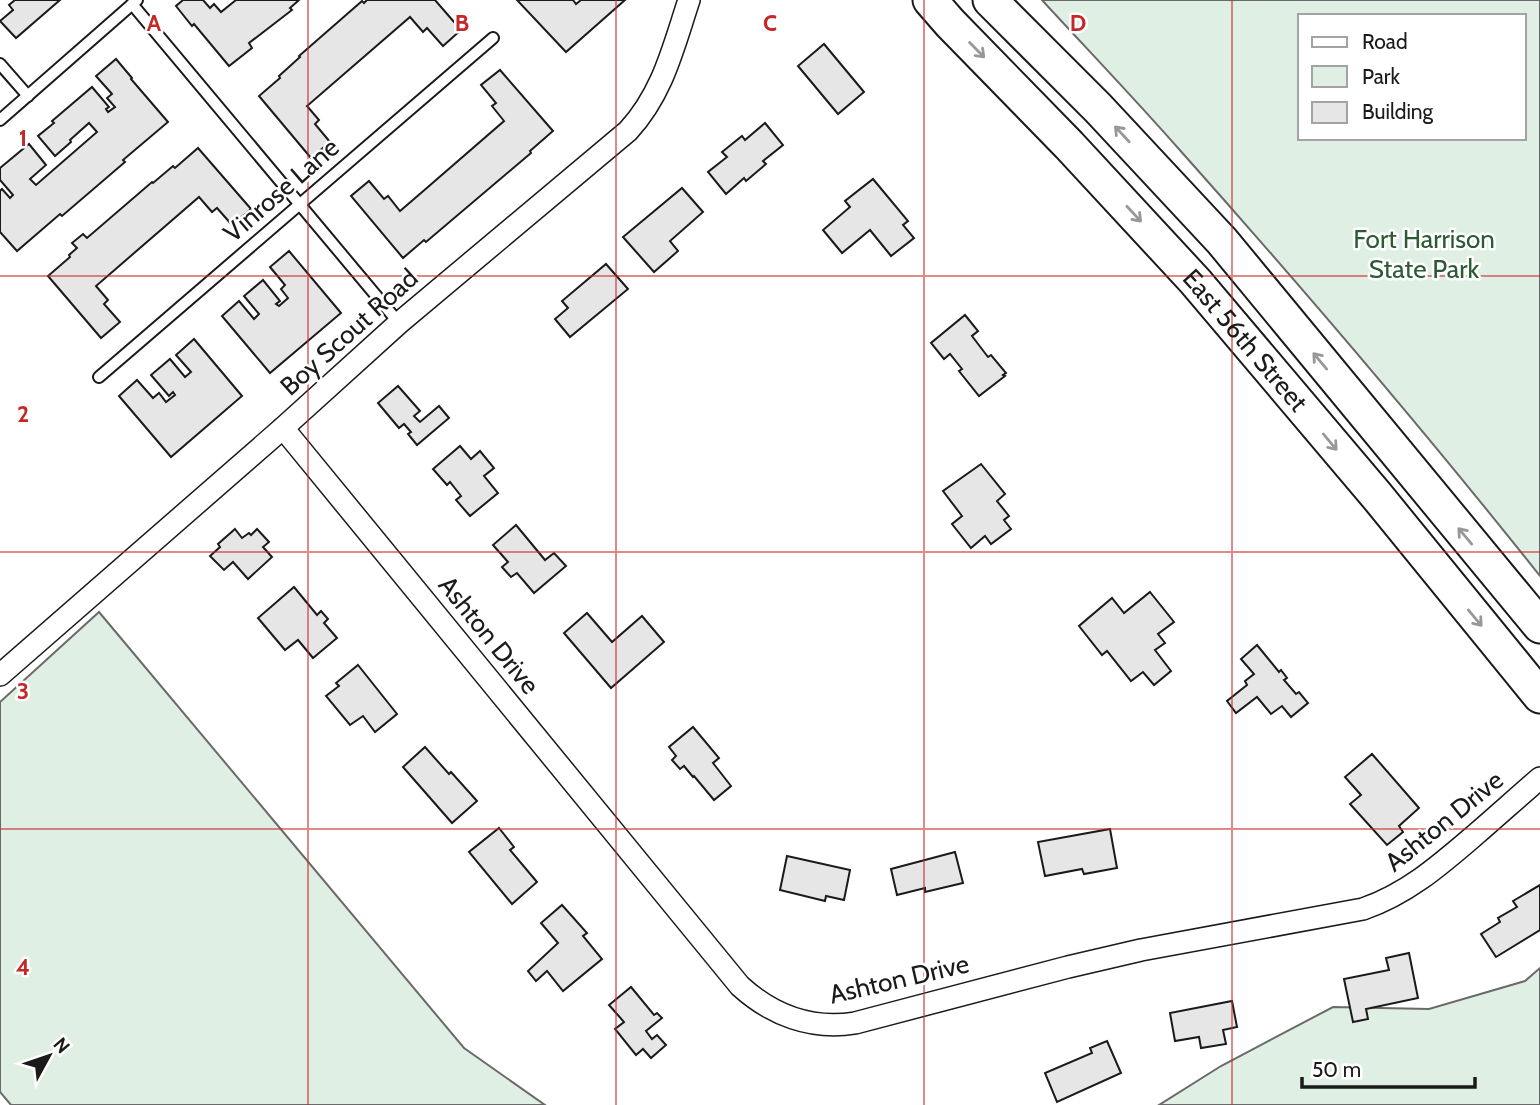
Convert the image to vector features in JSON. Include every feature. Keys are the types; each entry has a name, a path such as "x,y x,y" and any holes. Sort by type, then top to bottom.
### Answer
{"main road":[{"name":"East 56th Street","path":"930,0 1195,281 1377,496 1540,696"},
{"name":"East 56th Street","path":"990,0 1098,108 1222,241 1540,626"}],"street":[{"name":"Boy Scout Road","path":"0,675 399,323 602,154 635,123 654,97 666,73 689,0"},
{"name":"Ashton Drive","path":"283,428 740,986 758,1001 787,1017 820,1025 855,1023 1141,950 1363,909 1419,882 1540,778"}],"lane":[{"path":"0,120 135,2 399,323"},
{"name":"Vinrose Lane","path":"99,377 493,38"},
{"path":"0,64 28,96"}],"green space":[{"name":"Fort Harrison State Park","path":"1042,0 1540,0 1540,576 1316,306 1161,129"},
{"path":"99,612 464,1048 545,1105 11,1105 0,1092 0,702"},
{"path":"1540,968 1540,1105 1159,1105 1221,1066 1333,1007 1429,1009 1525,981"}],"building":[{"path":"15,0 60,0 16,38 0,21 13,10 9,5"},
{"path":"183,0 203,0 210,8 214,4 221,12 236,0 299,0 290,8 292,10 249,43 252,48 229,66 176,6"},
{"path":"367,0 435,0 461,30 443,46 427,28 423,32 410,17 307,106 319,120 315,124 330,142 311,158 259,96 280,78 299,56 362,1 364,3"},
{"path":"517,0 573,0 576,4 581,0 625,0 566,52"},
{"path":"824,44 864,92 838,114 798,66"},
{"path":"116,59 168,122 62,216 60,214 17,251 0,232 0,191 2,189 10,198 13,195 0,180 0,168 29,144 46,165 30,179 36,185 97,132 89,123 55,156 38,136 92,87 109,107 106,109 108,112 115,107 107,98 112,94 96,76"},
{"path":"500,70 553,131 426,242 424,240 403,258 351,196 369,181 384,199 388,196 400,211 504,121 492,106 496,103 481,85"},
{"path":"765,123 783,145 763,161 766,164 726,194 708,172 727,157 722,152 742,136 745,140"},
{"path":"198,148 251,209 232,225 217,208 212,212 199,197 96,286 108,300 104,304 120,322 101,338 48,276 77,248 72,243 83,234 87,238 152,182 173,166 175,168"},
{"path":"873,179 908,221 903,225 914,238 891,256 870,230 842,253 823,230 850,207 845,201"},
{"path":"682,188 703,212 670,241 678,251 654,272 623,237"},
{"path":"289,251 341,313 270,373 222,316 239,301 254,319 259,314 244,296 263,280 280,301 276,304 279,306 288,298 281,289 285,285 270,267"},
{"path":"606,264 628,289 570,337 555,319 568,308 562,301"},
{"path":"965,315 978,331 972,336 988,357 991,355 1006,373 979,396 959,371 962,369 950,354 944,359 931,343"},
{"path":"194,339 242,396 171,457 119,396 137,380 153,398 159,393 166,402 175,395 173,392 169,396 151,375 170,359 185,377 191,372 176,355"},
{"path":"398,386 420,411 414,416 420,422 439,406 449,418 417,445 404,424 399,428 378,403"},
{"path":"460,446 471,459 480,451 494,468 484,476 498,493 470,516 456,500 461,496 450,482 447,485 433,469"},
{"path":"981,464 1005,494 997,501 1009,516 1004,520 1011,529 991,544 985,536 971,548 952,524 962,516 943,491"},
{"path":"516,525 545,560 554,553 566,566 534,593 517,573 511,577 502,567 508,562 493,545"},
{"path":"235,529 242,538 257,529 269,542 263,547 272,557 248,579 233,562 224,570 210,556 220,547 218,544"},
{"path":"294,587 317,615 321,611 328,619 324,623 337,638 313,658 298,640 285,650 258,618"},
{"path":"1150,592 1174,622 1158,634 1165,643 1155,650 1171,671 1154,685 1143,672 1131,681 1107,651 1102,655 1079,626 1112,598 1124,613"},
{"path":"587,613 612,642 642,616 664,642 611,688 564,633"},
{"path":"1257,645 1279,672 1281,670 1287,678 1284,680 1296,694 1299,692 1308,703 1291,717 1282,706 1271,714 1257,697 1236,713 1227,701 1247,685 1245,681 1254,674 1241,659"},
{"path":"358,665 397,714 375,732 363,716 350,725 326,696 339,686 336,683"},
{"path":"693,727 719,758 713,763 731,786 714,800 684,766 680,769 672,760 676,756 669,747"},
{"path":"425,747 477,801 452,823 403,767"},
{"path":"1372,754 1419,808 1399,826 1403,832 1387,845 1350,804 1361,795 1345,777"},
{"path":"499,828 514,847 510,850 537,882 512,904 469,852"},
{"path":"1110,829 1117,868 1084,874 1082,869 1045,876 1038,842"},
{"path":"955,852 963,883 897,895 891,869"},
{"path":"787,856 850,870 844,900 826,896 825,901 780,890"},
{"path":"1540,885 1540,930 1496,957 1481,934 1500,922 1498,918 1517,907 1513,901"},
{"path":"562,905 587,933 583,936 602,959 563,991 547,971 536,981 528,971 558,943 541,923"},
{"path":"1409,953 1418,998 1366,1009 1368,1019 1353,1022 1344,979 1389,970 1386,958"},
{"path":"631,987 654,1015 657,1013 662,1018 646,1031 652,1039 657,1035 666,1045 651,1058 643,1049 636,1055 615,1029 624,1022 609,1005"},
{"path":"1232,1001 1237,1027 1223,1030 1226,1044 1201,1048 1199,1037 1175,1041 1170,1013"},
{"path":"1107,1041 1121,1073 1057,1102 1045,1073 1092,1053 1090,1048"}]}
